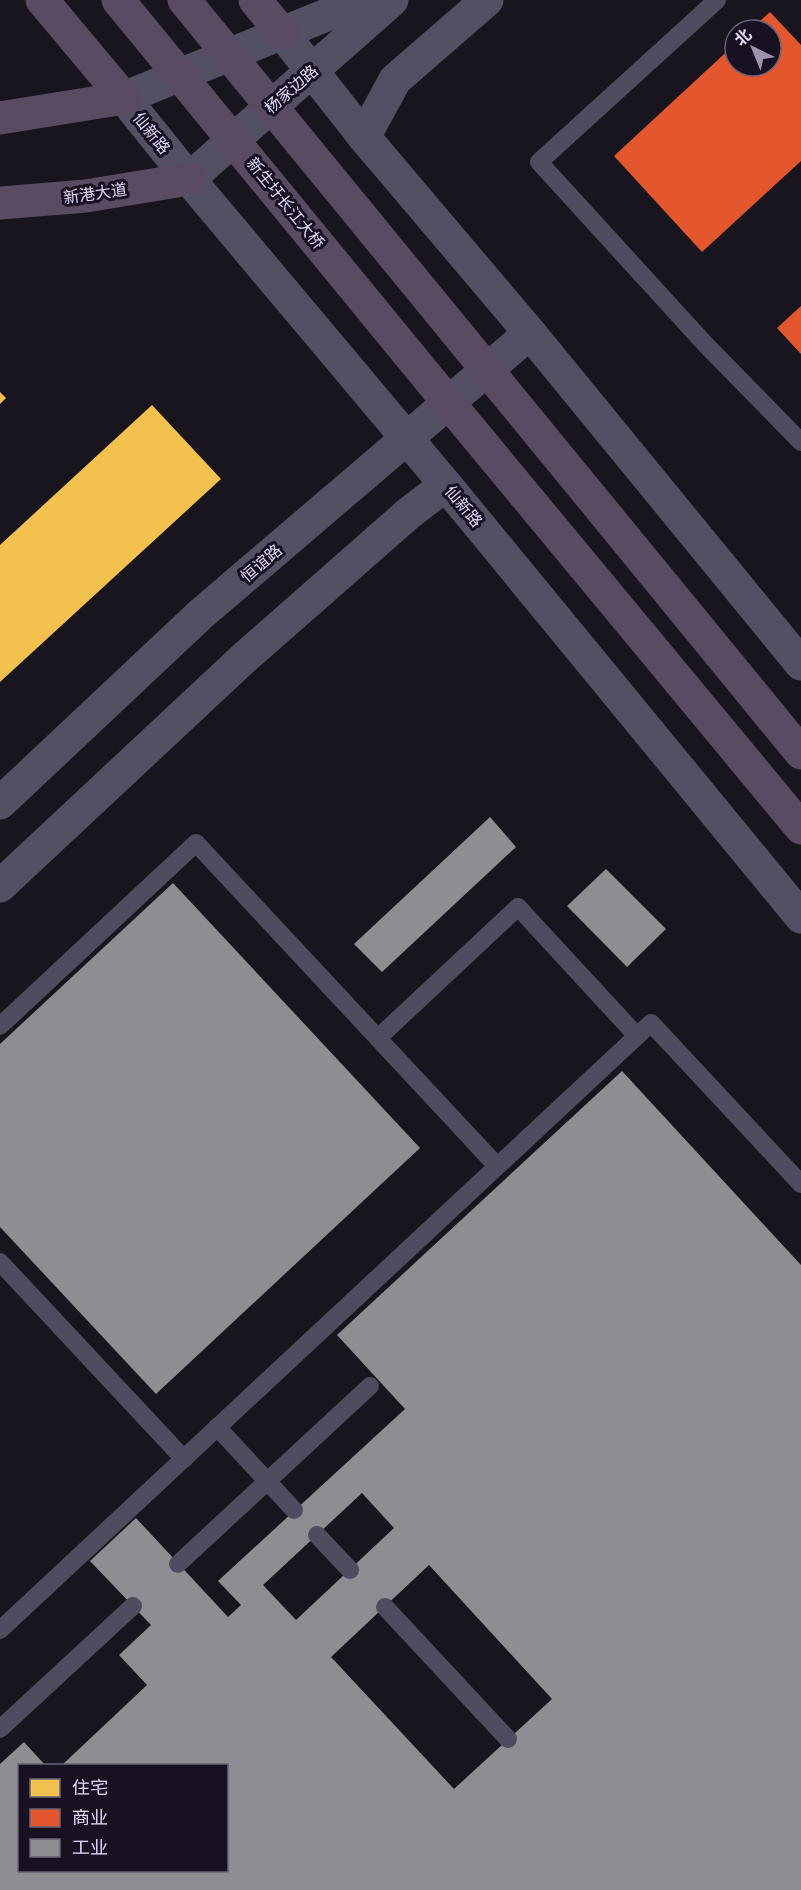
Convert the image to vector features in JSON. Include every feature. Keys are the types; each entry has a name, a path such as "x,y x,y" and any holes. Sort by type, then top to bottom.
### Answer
{"main road":[{"path":"42,0 124,98"},
{"name":"新生圩长江大桥","path":"118,0 801,828"},
{"path":"184,0 801,753"},
{"path":"255,0 364,137 530,333 801,664"},
{"path":"0,118 124,98 363,0"},
{"name":"杨家边路","path":"189,179 392,0"},
{"path":"364,137 395,80 487,0"},
{"name":"仙新路","path":"124,98 801,917"},
{"name":"新港大道","path":"0,203 86,196 189,179"},
{"name":"恒谊路","path":"0,802 201,614 530,333"},
{"path":"0,886 244,658 409,513 446,485"}],"lane":[{"path":"717,0 539,162 706,345 801,442"},
{"path":"0,1026 196,843 498,1166"},
{"path":"378,1038 518,907 637,1036"},
{"path":"0,1630 651,1023 801,1184"},
{"path":"0,1262 184,1459"},
{"path":"178,1564 370,1386"},
{"path":"217,1427 294,1510"},
{"path":"317,1535 350,1570"},
{"path":"0,1729 133,1606"},
{"path":"385,1607 508,1740"}],"building: 住宅":[{"path":"0,392 6,398 0,404"},
{"path":"152,405 221,479 0,682 0,545"}],"building: 商业":[{"path":"770,12 776,18 763,18"},
{"path":"783,26 801,45 801,161 702,252 614,156 723,55 723,78 783,78"},
{"path":"801,306 801,354 777,328"}],"building: 工业":[{"path":"490,817 516,847 382,972 354,944"},
{"path":"606,869 666,929 627,967 567,906"},
{"path":"173,883 420,1148 156,1394 0,1227 0,1044"},
{"path":"622,1071 801,1265 801,1890 0,1890 0,1764 24,1742 44,1764 18,1764 18,1872 228,1872 228,1764 63,1764 147,1685 119,1655 151,1625 90,1561 136,1518 228,1617 241,1605 218,1581 405,1409 337,1335","holes":["362,1493 394,1528 296,1620 263,1585","429,1565 552,1699 454,1789 331,1657"]}]}
